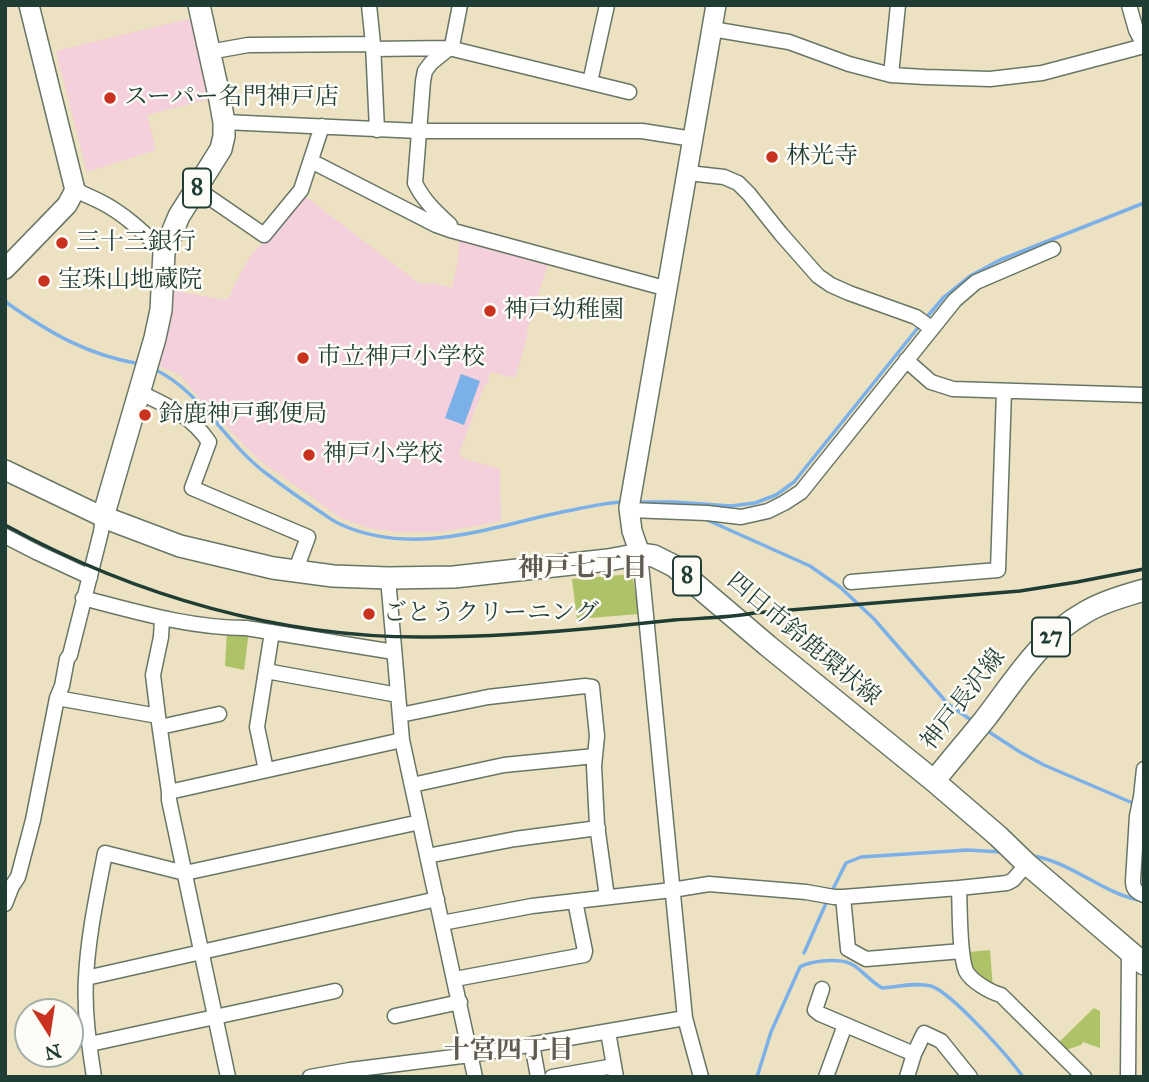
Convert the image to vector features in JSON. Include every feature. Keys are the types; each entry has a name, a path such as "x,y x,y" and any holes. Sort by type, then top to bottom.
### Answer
{"main road":[{"name":"8","path":"103,517 155,338 161,310 164,252 179,216 221,149 224,122 199,5"},
{"name":"四日市鈴鹿環状線","path":"103,517 180,546 230,559 295,572 333,576 454,577 640,554 654,556 674,566 777,654 934,781 1137,958"},
{"name":"神戸長沢線","path":"934,781 1049,638 1085,612 1144,590"}],"street":[{"path":"5,269 67,205 75,190 29,5"},
{"path":"369,5 377,130"},
{"path":"450,230 450,225 421,195 415,183 425,71 452,46 460,5"},
{"path":"590,82 607,5"},
{"path":"701,1077 685,1018 640,554 632,531 629,509 716,5"},
{"path":"891,75 898,5"},
{"path":"712,29 789,42 849,64 891,75 990,79 1042,73 1144,45 1136,30 1129,5"},
{"path":"209,52 248,45 449,48 629,92"},
{"path":"224,122 419,131 642,131 694,139"},
{"path":"197,189 264,235 301,190 322,126"},
{"path":"311,161 436,225 668,289"},
{"path":"688,173 724,177 738,183 818,276 831,285 916,317 930,328"},
{"path":"75,190 103,203 125,218 164,252"},
{"path":"629,509 741,517 768,511 784,503 800,492 955,300 976,282 1053,249"},
{"path":"906,360 931,382 953,389 1144,395"},
{"path":"140,387 184,415 202,431 209,442 192,488 308,537 295,572"},
{"path":"851,582 998,570 1004,391"},
{"path":"5,470 103,517 66,672 57,698 33,820 18,877 5,904"},
{"path":"5,536 89,577"},
{"path":"388,578 402,740 475,1077"},
{"path":"83,598 162,618 226,628 246,628 394,652"},
{"path":"162,618 153,675 169,800 228,1077"},
{"path":"266,770 257,727 272,632"},
{"path":"266,671 398,695"},
{"path":"400,715 488,697 592,687 597,736 594,766 598,828 607,897"},
{"path":"57,698 159,722 219,714"},
{"path":"169,792 402,740"},
{"path":"412,785 505,765 595,756"},
{"path":"1144,769 1133,886 1144,895"},
{"path":"94,1077 86,1016 86,978 89,941 105,853 185,873 420,822"},
{"path":"427,856 515,838 598,828"},
{"path":"442,923 532,906 709,884 833,896 1007,884 1027,864"},
{"path":"959,888 962,951 967,973 990,992 1001,995 1084,1077"},
{"path":"833,896 848,949 866,959 962,951"},
{"path":"86,978 437,899"},
{"path":"455,979 583,954 585,951 575,901"},
{"path":"1128,1077 1137,958"},
{"path":"822,989 815,1010 820,1014 914,1054"},
{"path":"90,1044 335,991"},
{"path":"394,1016 460,1002"},
{"path":"310,1077 470,1055 685,1018"},
{"path":"826,1077 845,1025"},
{"path":"552,1077 615,1071 608,1032"},
{"path":"907,1077 924,1032 941,1041 970,1077"},
{"path":"532,1044 538,1077"}],"shaded area":[{"path":"197,17 214,98 147,115 156,150 87,172 56,51"},
{"name":"市立神戸小学校","path":"302,194 420,284 434,283 452,288 458,261 459,237 546,260 548,264 515,378 490,372 488,384 485,384 459,454 462,458 500,469 501,521 442,532 396,532 368,528 341,518 258,459 180,375 152,363 170,290 225,300 229,298 251,255"}],"green space":[{"path":"632,574 639,614 577,619 572,579"},
{"path":"227,631 249,631 244,670 225,666"},
{"path":"990,950 993,988 973,969 969,952"},
{"path":"1094,1008 1100,1011 1100,1048 1083,1042 1066,1050 1057,1044"}],"water":[{"path":"461,374 480,381 464,425 445,418"}],"waterway":[{"path":"926,318 944,297 970,276 1000,260 1144,203"},
{"path":"5,300 38,324 86,349 140,364"},
{"path":"636,502 731,506 755,503 776,495 794,482 921,324"},
{"path":"154,369 186,390 252,462 267,474 336,522 371,535 430,539 607,503 625,502"},
{"path":"705,519 810,566 840,587 874,619 948,704 974,722"},
{"path":"986,730 1044,765 1135,804"},
{"path":"832,891 846,863 861,857 967,850 1001,852"},
{"path":"1033,856 1060,864 1111,891 1138,900"},
{"path":"804,953 827,901"},
{"path":"757,1077 771,1032 800,967 822,961 851,964 882,988 919,984 940,991 980,1027 1023,1077"}],"railway":[{"path":"5,525 106,573 211,608 265,621 376,636 501,635 724,617 1020,591 1144,569"}],"place":[{"name":"スーパー名門神戸店","path":"110,98"},
{"name":"林光寺","path":"772,157"},
{"name":"三十三銀行","path":"62,243"},
{"name":"宝珠山地蔵院","path":"44,281"},
{"name":"神戸幼稚園","path":"490,311"},
{"name":"市立神戸小学校","path":"303,358"},
{"name":"鈴鹿神戸郵便局","path":"145,415"},
{"name":"神戸小学校","path":"309,455"},
{"name":"ごとうクリーニング","path":"369,614"}],"district":[{"name":"神戸七丁目","path":"583,570"},
{"name":"十宮四丁目","path":"509,1052"}]}
